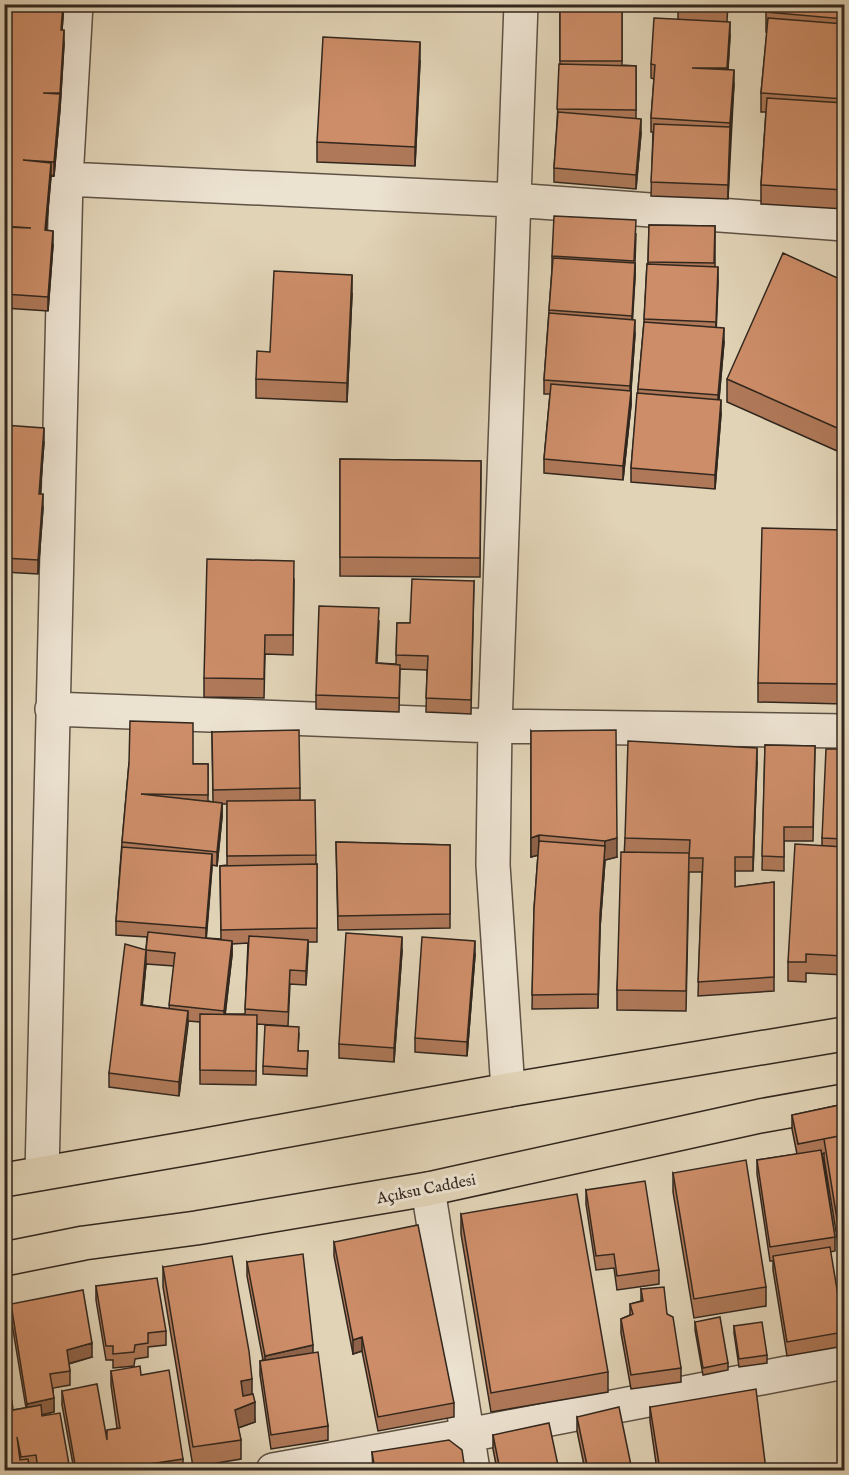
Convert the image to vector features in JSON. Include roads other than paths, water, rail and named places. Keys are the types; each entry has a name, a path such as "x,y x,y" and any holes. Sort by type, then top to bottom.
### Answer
{"main road":[{"path":"4,1180 508,1090 844,1034"},
{"name":"Açıksu Caddesi","path":"4,1259 84,1243 196,1228 428,1190 760,1116 844,1101"}],"street":[{"path":"42,1173 66,179 76,4"},
{"path":"508,1090 493,865 495,726 521,4"},
{"path":"66,179 513,200 844,224"},
{"path":"52,709 495,726 844,731"},
{"path":"428,1190 473,1470"},
{"path":"273,1470 468,1435 844,1362"}]}
